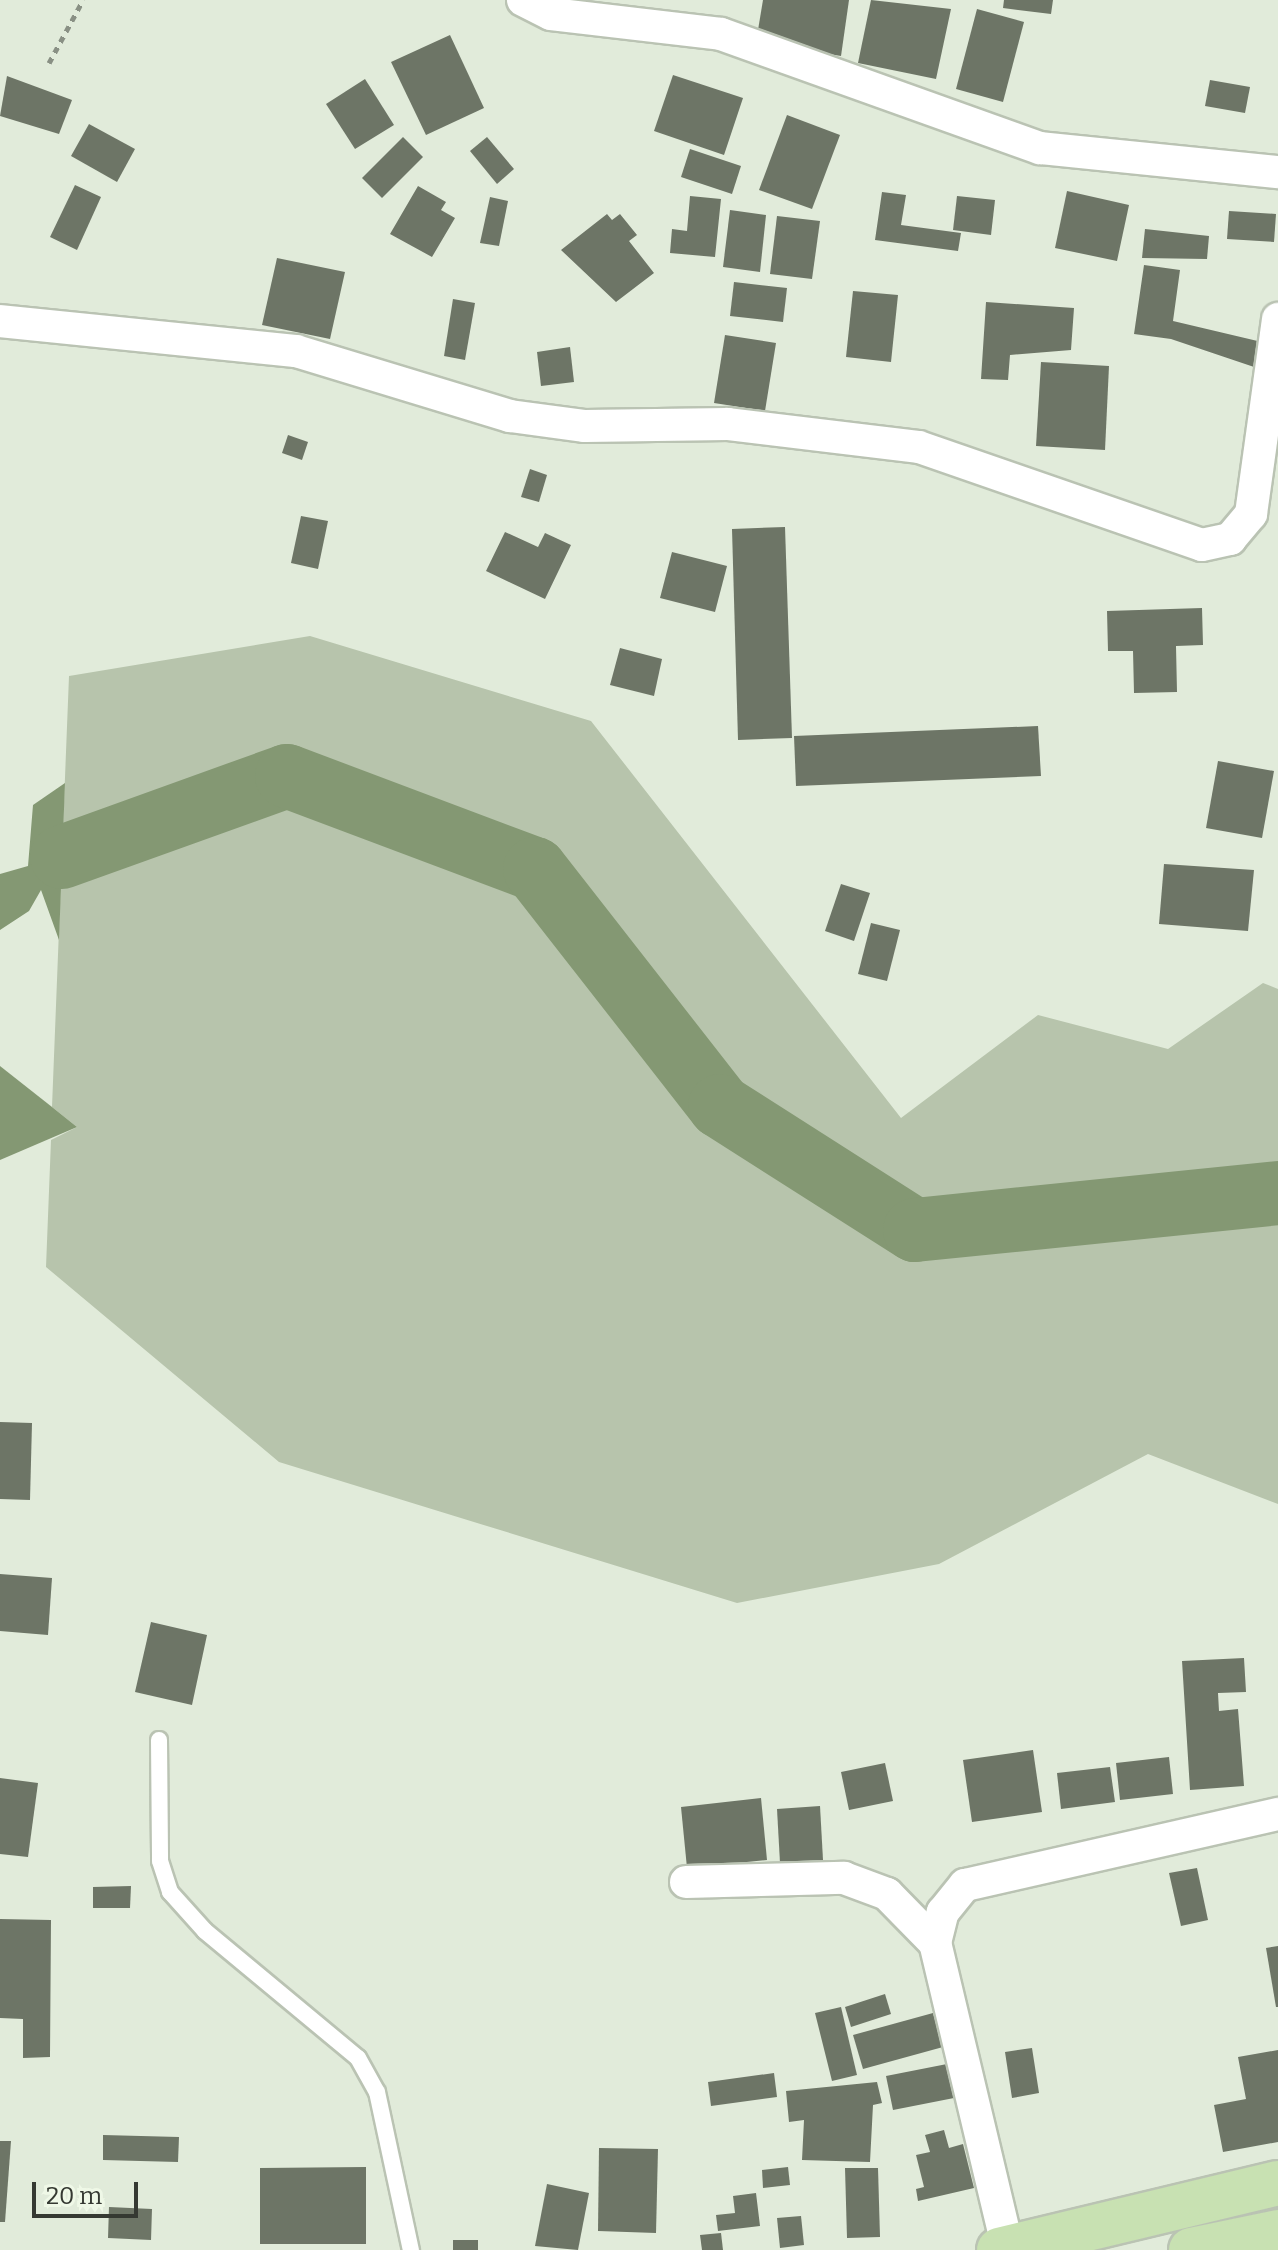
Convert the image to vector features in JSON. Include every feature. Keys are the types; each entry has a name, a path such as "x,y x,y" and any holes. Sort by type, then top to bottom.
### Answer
{"main road":[{"path":"1004,2249 1085,2238 1278,2183"},
{"path":"1200,2248 1278,2232"}],"street":[{"path":"523,0 551,14 721,34 1040,148 1278,172"},
{"path":"0,321 296,351 510,416 585,426 728,424 919,447 1202,545 1230,539 1251,514 1278,319"},
{"path":"1004,2249 935,1943 943,1912 965,1885 1278,1814"},
{"path":"686,1882 844,1878 887,1894 935,1943"}],"lane":[{"path":"159,1740 160,1861 170,1892 205,1931 358,2058 377,2092 411,2250"}],"path":[{"path":"49,63 83,0"}],"shaded area":[{"path":"310,636 591,721 901,1118 1038,1015 1168,1049 1263,983 1278,989 1278,1504 1148,1454 939,1564 737,1603 279,1462 46,1267 51,1140 77,1127 52,1107 69,676"},
{"path":"65,783 59,940 41,890 29,911 0,930 0,874 28,866 33,805"},
{"path":"0,1066 52,1107 77,1127 0,1160"}],"building":[{"path":"763,0 849,0 841,56 756,42"},
{"path":"871,0 951,9 936,79 858,63"},
{"path":"1004,0 1053,0 1051,14 1003,8"},
{"path":"977,9 1024,22 1003,102 956,89"},
{"path":"450,35 484,108 426,135 391,62"},
{"path":"673,75 743,98 724,155 654,131"},
{"path":"7,76 72,100 59,134 0,116"},
{"path":"365,79 394,125 355,149 326,104"},
{"path":"1210,80 1250,87 1245,113 1205,106"},
{"path":"787,115 840,135 812,209 759,190"},
{"path":"89,124 135,149 117,182 71,156"},
{"path":"403,137 423,157 382,198 362,178"},
{"path":"487,137 514,169 497,184 470,151"},
{"path":"690,149 741,166 732,194 681,177"},
{"path":"75,185 101,197 77,250 50,237"},
{"path":"418,186 446,202 441,210 455,218 432,257 390,234"},
{"path":"1067,191 1129,205 1117,261 1055,248"},
{"path":"882,192 906,195 901,225 961,233 958,251 875,240"},
{"path":"690,196 721,199 715,257 670,253 672,229 687,231"},
{"path":"957,196 995,200 991,235 953,230"},
{"path":"490,197 508,201 499,246 480,243"},
{"path":"730,210 766,215 760,272 723,267"},
{"path":"1229,211 1276,214 1274,242 1227,239"},
{"path":"607,214 612,220 620,214 637,235 629,241 654,273 616,302 561,250"},
{"path":"777,216 820,221 812,279 770,274"},
{"path":"1145,229 1209,236 1207,259 1142,258"},
{"path":"277,258 345,272 330,339 262,325"},
{"path":"1144,265 1180,270 1173,321 1266,343 1260,369 1171,339 1134,334"},
{"path":"734,282 787,288 783,322 730,316"},
{"path":"853,291 898,295 891,362 846,357"},
{"path":"453,299 475,303 465,360 444,356"},
{"path":"986,302 1074,308 1071,350 1010,355 1008,380 981,379"},
{"path":"725,335 776,343 765,411 714,403"},
{"path":"570,347 574,382 541,386 537,352"},
{"path":"1041,362 1109,366 1105,450 1036,446"},
{"path":"288,435 308,442 302,460 282,453"},
{"path":"530,469 547,475 539,502 521,497"},
{"path":"301,516 328,521 318,569 291,563"},
{"path":"785,527 792,738 738,740 732,529"},
{"path":"505,532 538,547 545,533 571,545 545,599 486,571"},
{"path":"672,552 727,566 715,612 660,598"},
{"path":"1202,608 1203,645 1176,646 1177,692 1134,693 1133,651 1108,651 1107,611"},
{"path":"620,648 662,659 654,696 610,685"},
{"path":"1038,726 1041,776 796,786 794,736"},
{"path":"1218,761 1274,771 1262,838 1206,828"},
{"path":"1164,864 1254,870 1248,931 1159,924"},
{"path":"841,884 870,893 854,941 825,931"},
{"path":"871,923 900,930 887,981 858,974"},
{"path":"0,1422 32,1423 30,1500 0,1499"},
{"path":"0,1574 52,1578 48,1635 0,1631"},
{"path":"151,1622 207,1635 192,1705 135,1692"},
{"path":"1244,1658 1246,1692 1218,1693 1219,1711 1238,1709 1244,1786 1190,1790 1182,1661"},
{"path":"1033,1750 1042,1812 972,1822 963,1760"},
{"path":"1169,1757 1173,1794 1120,1800 1116,1763"},
{"path":"885,1763 893,1801 849,1810 841,1772"},
{"path":"1110,1767 1115,1802 1061,1809 1057,1773"},
{"path":"0,1778 38,1783 28,1857 0,1854"},
{"path":"761,1798 767,1860 687,1868 681,1807"},
{"path":"820,1806 823,1860 780,1863 777,1809"},
{"path":"1197,1868 1208,1920 1181,1926 1169,1873"},
{"path":"131,1886 130,1908 93,1908 93,1887"},
{"path":"0,1919 51,1920 50,2057 23,2058 23,2019 0,2018"},
{"path":"1278,1946 1278,2007 1276,2007 1266,1948"},
{"path":"885,1994 891,2014 851,2027 845,2007"},
{"path":"841,2007 857,2075 832,2081 815,2013"},
{"path":"933,2013 943,2047 863,2069 853,2035"},
{"path":"1032,2048 1039,2093 1012,2098 1005,2052"},
{"path":"1278,2050 1278,2142 1223,2152 1214,2105 1246,2099 1238,2057"},
{"path":"947,2064 954,2098 893,2110 886,2076"},
{"path":"774,2073 777,2097 711,2106 708,2082"},
{"path":"877,2082 882,2103 873,2105 870,2162 802,2160 804,2120 789,2122 786,2091"},
{"path":"944,2130 949,2148 963,2144 974,2188 918,2201 916,2189 924,2187 916,2155 930,2152 925,2135"},
{"path":"103,2135 179,2137 178,2162 103,2160"},
{"path":"0,2141 11,2141 5,2222 0,2222"},
{"path":"599,2148 658,2149 656,2233 598,2231"},
{"path":"366,2167 366,2244 260,2244 260,2168"},
{"path":"788,2167 790,2185 763,2188 762,2170"},
{"path":"845,2168 878,2168 880,2237 847,2238"},
{"path":"547,2184 589,2193 578,2250 535,2246"},
{"path":"756,2193 760,2226 718,2231 716,2215 735,2213 733,2196"},
{"path":"109,2207 152,2209 151,2240 108,2238"},
{"path":"801,2216 804,2245 780,2248 777,2218"},
{"path":"721,2233 723,2250 702,2250 700,2235"},
{"path":"453,2240 478,2240 478,2250 453,2250"}],"waterway":[{"path":"62,857 287,776 535,869 720,1106 915,1230 1278,1193"}]}
